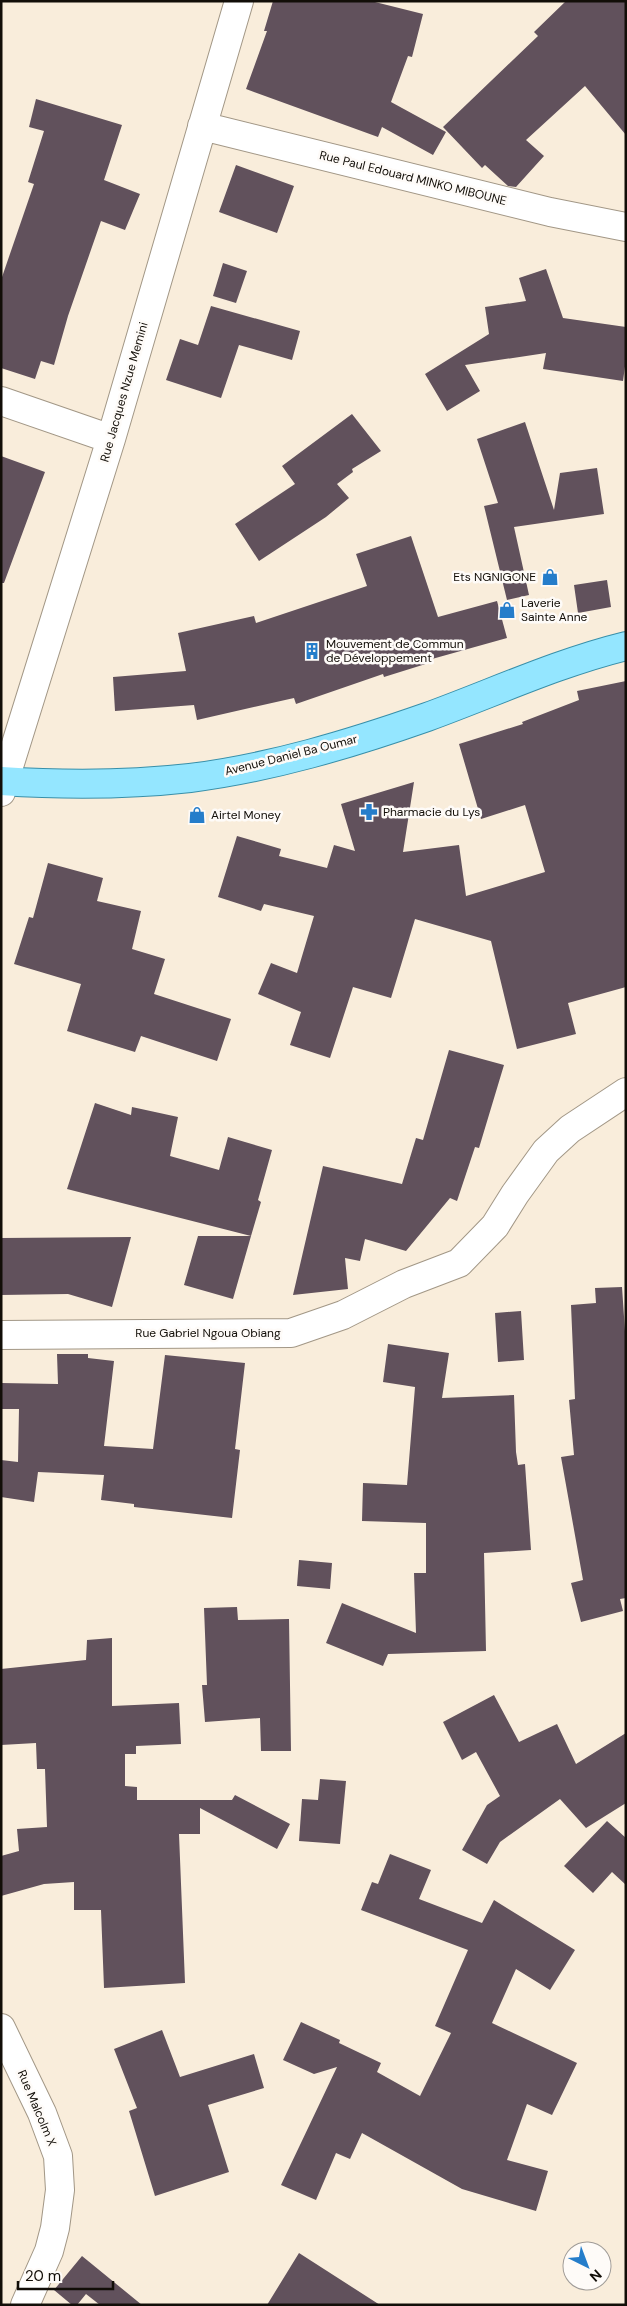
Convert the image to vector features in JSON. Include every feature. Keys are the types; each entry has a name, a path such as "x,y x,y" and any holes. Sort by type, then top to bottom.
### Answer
{"main road":[{"name":"Avenue Daniel Ba Oumar","path":"2,785 143,782 190,778 261,765 334,747 426,717 593,654 626,646"}],"street":[{"name":"Rue Jacques Nzue Memini","path":"2,785 111,439 240,1"},
{"name":"Rue Paul Edouard MINKO MIBOUNE","path":"202,126 550,212 626,227"},
{"path":"1,401 111,439"},
{"name":"Rue Gabriel Ngoua Obiang","path":"1,1335 291,1333 343,1315 404,1284 459,1263 495,1226 546,1151 570,1129 626,1092"},
{"name":"Rue Malcolm X","path":"1,2028 42,2113 58,2156 60,2190 56,2228 49,2251 24,2305"}],"building":[{"path":"273,1 371,1 423,14 412,57 408,56 391,102 446,132 433,155 382,127 378,137 246,89 267,31 264,31"},
{"path":"566,1 626,1 626,135 585,86 526,140 544,156 516,187 508,186 485,165 482,168 443,127 538,36 534,32"},
{"path":"36,99 122,125 104,180 140,194 125,230 101,221 68,316 54,365 41,361 35,379 1,368 1,280 34,184 28,182 44,131 29,127"},
{"path":"236,165 294,186 277,233 219,212"},
{"path":"223,263 247,271 236,303 213,296"},
{"path":"546,269 563,318 626,327 626,359 623,381 543,369 546,353 465,365 480,391 447,411 425,374 489,334 485,307 526,301 519,278"},
{"path":"211,306 300,331 292,360 239,345 221,398 166,380 180,339 198,345"},
{"path":"352,414 381,451 352,469 353,472 337,484 349,498 326,517 259,561 235,524 295,484 282,466"},
{"path":"525,422 554,510 560,473 597,468 604,514 514,527 529,595 507,600 484,506 498,503 477,439"},
{"path":"1,456 45,472 4,583 1,583"},
{"path":"411,536 438,617 497,601 507,638 432,659 432,662 384,677 383,674 296,704 294,698 197,720 194,705 115,711 113,677 186,671 178,633 254,616 256,623 367,586 356,554"},
{"path":"607,580 611,607 578,613 574,585"},
{"path":"626,681 626,987 568,1003 576,1034 517,1049 491,941 415,919 391,998 353,987 330,1058 290,1045 301,1012 258,994 271,963 297,973 314,916 264,904 261,911 218,897 237,836 281,849 279,856 327,868 334,845 355,851 341,804 414,782 403,852 459,845 466,896 545,872 525,805 481,819 459,744 523,724 522,722 579,700 577,691"},
{"path":"48,863 103,878 97,901 141,911 132,949 165,959 154,994 231,1019 217,1061 141,1036 135,1052 67,1031 81,984 14,964 29,917 33,918"},
{"path":"449,1050 504,1065 479,1148 475,1147 457,1201 450,1198 406,1251 365,1239 360,1261 345,1258 348,1289 293,1295 323,1166 402,1184 416,1138 423,1140"},
{"path":"95,1103 131,1115 132,1107 178,1117 170,1156 219,1170 228,1137 272,1150 258,1200 261,1202 251,1236 67,1189"},
{"path":"198,1236 251,1236 233,1299 184,1285"},
{"path":"131,1237 112,1307 68,1294 1,1295 1,1238"},
{"path":"622,1287 626,1346 626,1598 620,1599 623,1611 581,1622 571,1583 583,1580 561,1457 574,1455 569,1400 575,1399 571,1305 596,1303 595,1288"},
{"path":"521,1311 524,1360 498,1362 495,1313"},
{"path":"388,1344 449,1353 442,1398 514,1395 516,1452 518,1465 525,1464 531,1550 484,1553 486,1651 388,1654 383,1666 326,1643 342,1603 416,1633 414,1573 426,1573 426,1523 362,1521 363,1483 407,1485 415,1387 383,1382"},
{"path":"57,1354 88,1354 88,1358 114,1361 104,1446 153,1449 165,1355 245,1363 235,1449 240,1450 232,1518 134,1507 134,1504 101,1500 104,1475 38,1472 34,1502 1,1497 1,1460 18,1462 19,1409 1,1409 1,1383 58,1384"},
{"path":"299,1560 332,1563 330,1589 297,1586"},
{"path":"237,1607 238,1620 289,1619 291,1751 261,1751 260,1718 205,1722 202,1685 207,1685 204,1608"},
{"path":"112,1638 112,1706 179,1703 181,1744 136,1746 136,1754 125,1754 125,1786 137,1787 137,1800 232,1800 235,1795 290,1824 277,1849 200,1808 200,1834 179,1834 185,1983 104,1988 101,1910 74,1910 74,1882 44,1884 1,1896 1,1856 19,1851 17,1829 47,1827 45,1769 37,1769 36,1743 1,1745 1,1669 86,1660 87,1640"},
{"path":"494,1695 519,1742 557,1724 576,1764 626,1733 626,1803 586,1828 560,1799 500,1842 487,1864 462,1850 487,1805 500,1796 476,1752 462,1760 443,1722"},
{"path":"320,1779 346,1781 340,1844 299,1841 302,1799 318,1800"},
{"path":"607,1821 626,1838 626,1885 612,1872 593,1893 564,1866"},
{"path":"390,1854 431,1870 419,1899 482,1923 494,1900 575,1950 550,1990 516,1969 492,2023 577,2063 552,2115 527,2104 507,2160 548,2171 536,2211 462,2189 362,2133 350,2159 336,2153 316,2200 281,2185 337,2067 314,2074 283,2060 301,2022 340,2040 339,2043 381,2063 377,2072 420,2096 451,2033 435,2026 468,1950 361,1910 372,1882 378,1884"},
{"path":"162,2030 180,2077 254,2054 264,2088 208,2105 229,2172 155,2196 129,2111 137,2108 114,2049"},
{"path":"299,2253 380,2305 267,2305"},
{"path":"82,2256 142,2305 100,2305 86,2294 77,2305 72,2305 54,2290"}],"place":[{"name":"Ets NGNIGONE","path":"550,577"},
{"name":"Laverie Sainte Anne","path":"507,610"},
{"name":"Mouvement de Commun de Développement","path":"312,651"},
{"name":"Pharmacie du Lys","path":"369,812"},
{"name":"Airtel Money","path":"197,815"}]}
